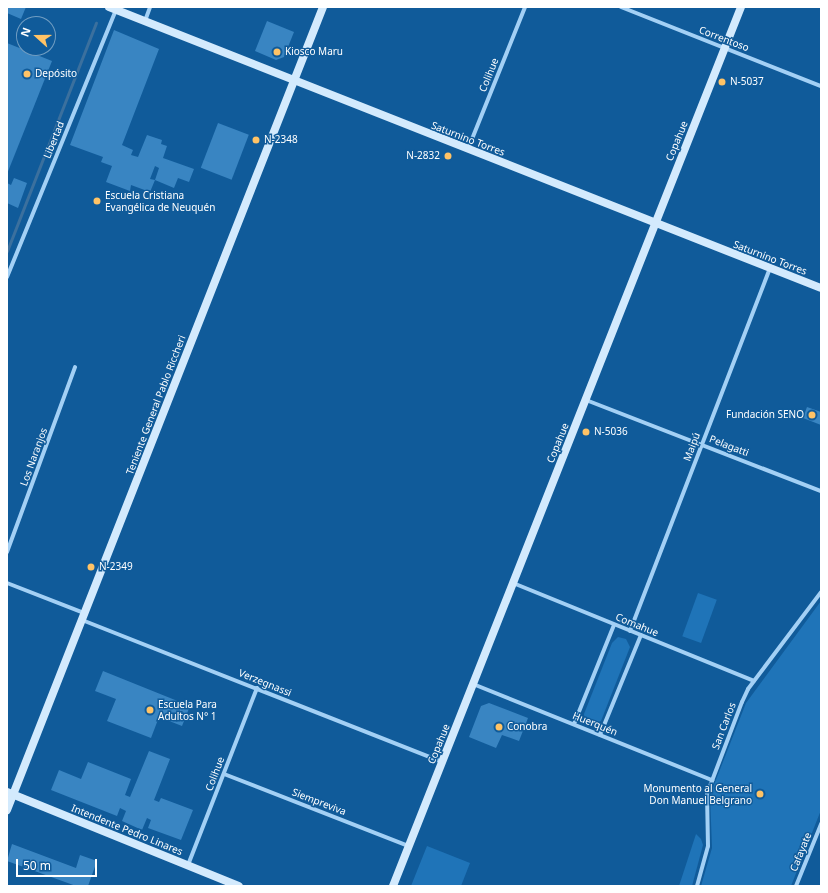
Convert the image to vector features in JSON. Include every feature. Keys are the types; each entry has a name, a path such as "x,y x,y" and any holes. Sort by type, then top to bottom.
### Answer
{"street":[{"path":"145,21 150,7"},
{"name":"Teniente General Pablo Riccheri","path":"7,810 10,794 83,616 323,7"},
{"name":"Colihue","path":"467,150 524,7"},
{"name":"Correntoso","path":"621,7 821,86"},
{"name":"Copahue","path":"393,886 741,7"},
{"name":"Saturnino Torres","path":"112,8 467,150 821,288"},
{"name":"Libertad","path":"7,277 112,8"},
{"name":"Maipú","path":"630,631 770,268"},
{"name":"Los Naranjos","path":"7,552 75,367"},
{"name":"Pelagatti","path":"586,400 821,491"},
{"name":"Verzegnassi","path":"7,583 257,688 442,762"},
{"name":"Comahue","path":"513,584 754,681"},
{"name":"San Carlos","path":"697,886 708,851 706,798 743,698 754,681 821,592"},
{"path":"574,724 614,625"},
{"path":"600,735 641,635"},
{"name":"Huerquén","path":"473,684 712,780"},
{"name":"Colihue","path":"188,865 257,688"},
{"name":"Siempreviva","path":"224,774 409,846"},
{"name":"Intendente Pedro Linares","path":"10,794 240,886"},
{"name":"Cafayate","path":"796,886 821,824"}],"shaded area":[{"path":"698,593 717,600 701,643 682,636"},
{"path":"821,601 821,810 791,886 701,886 712,848 710,795 746,703"},
{"path":"618,637 626,639 630,647 601,721 590,726 585,723 584,714 612,643"},
{"path":"696,834 701,839 703,845 692,886 679,886"},
{"path":"427,846 470,863 461,886 411,886"}],"building":[{"path":"7,7 26,7 22,16 16,17 7,13"},
{"path":"267,21 294,32 284,57 276,60 255,51"},
{"path":"114,30 159,49 122,145 133,150 131,155 138,157 147,135 162,140 161,144 167,146 163,158 194,169 189,182 178,178 174,188 155,180 150,192 131,185 130,191 106,182 112,166 101,162 103,157 70,145","holes":["155,166 159,168 155,180 150,179"]},
{"path":"7,43 16,47 16,56 40,56 52,61 7,174"},
{"path":"218,123 249,135 232,180 201,168"},
{"path":"14,178 27,183 18,208 7,203 7,183 11,185"},
{"name":"Fundación SENO","path":"807,407 821,412 821,425 803,418"},
{"path":"103,671 190,706 182,726 159,717 151,738 107,721 116,699 95,691"},
{"name":"Conobra","path":"489,703 528,718 519,741 502,735 496,748 469,737 481,706"},
{"path":"149,751 170,759 154,800 159,802 161,798 193,810 181,840 148,828 151,820 147,818 142,830 122,821 126,811 120,808 117,816 51,790 59,770 81,779 88,762 131,779 125,795 130,797"},
{"path":"12,844 76,868 80,855 97,861 88,886 76,886 7,861"}],"waterway":[{"path":"7,251 96,23"}],"place":[{"name":"Kiosco Maru","path":"277,52"},
{"name":"Depósito","path":"27,74"},
{"name":"N-5037","path":"722,82"},
{"name":"N-2348","path":"256,140"},
{"name":"N-2832","path":"448,156"},
{"name":"Escuela Cristiana Evangélica de Neuquén","path":"97,201"},
{"name":"Fundación SENO","path":"812,415"},
{"name":"N-5036","path":"586,432"},
{"name":"N-2349","path":"91,567"},
{"name":"Escuela Para Adultos N° 1","path":"150,710"},
{"name":"Conobra","path":"499,727"},
{"name":"Monumento al General Don Manuel Belgrano","path":"760,794"}]}
